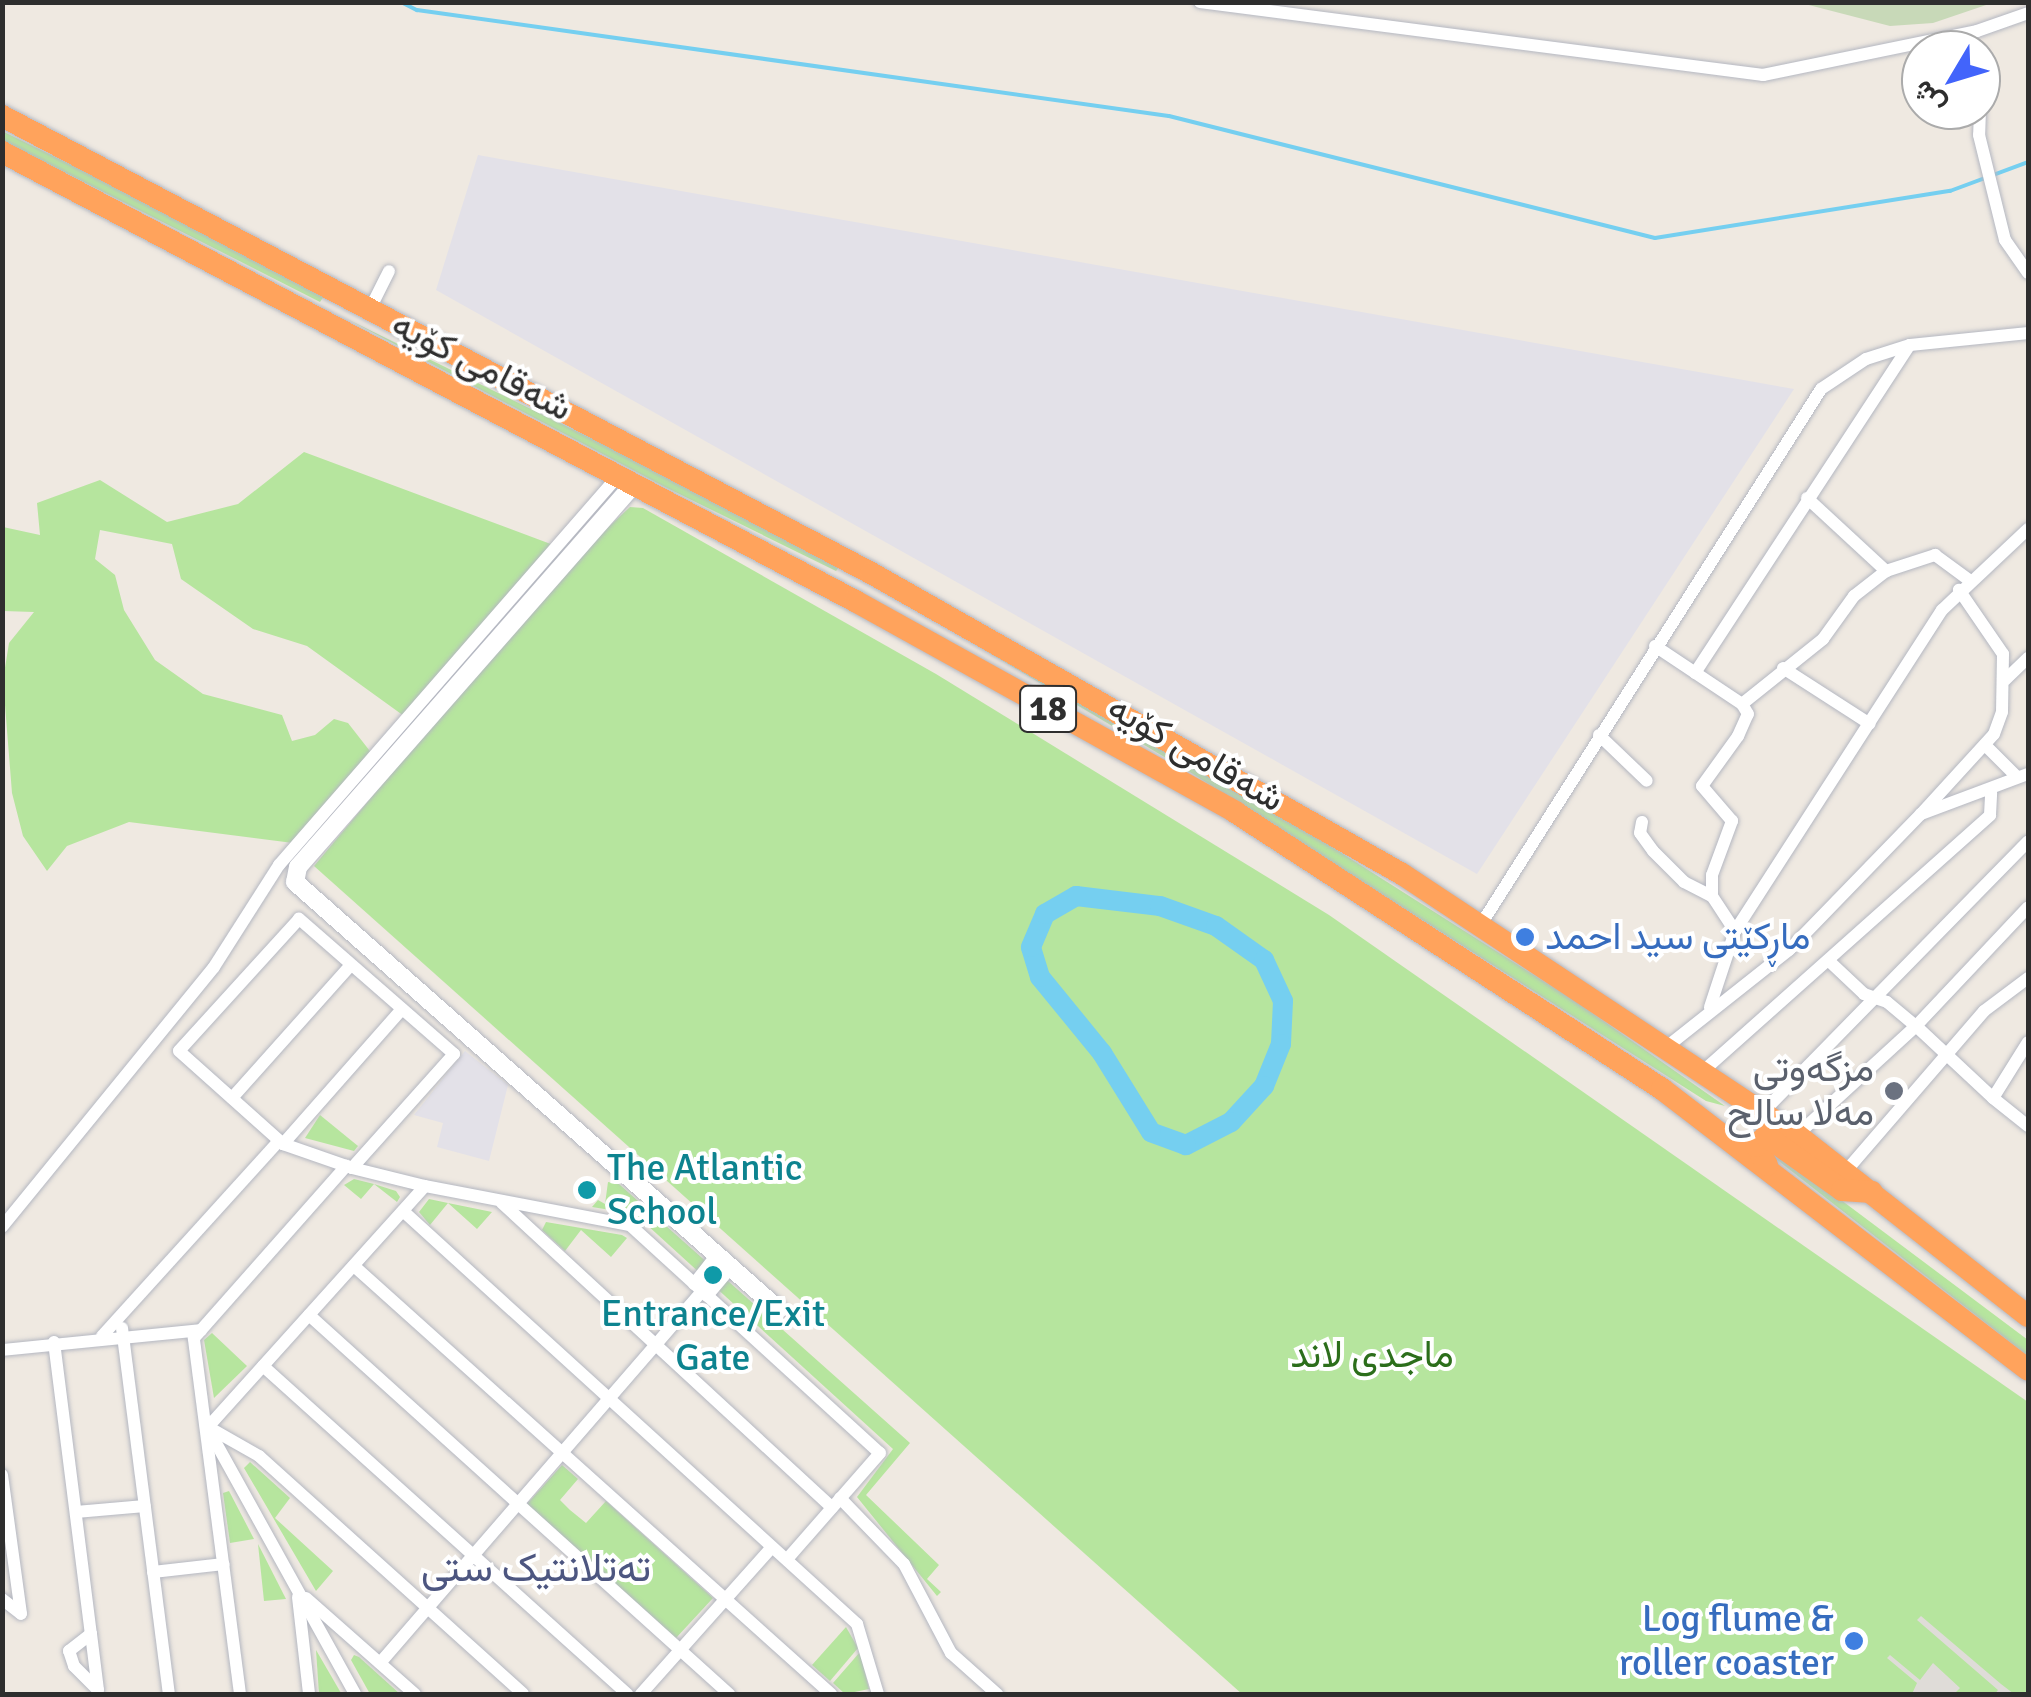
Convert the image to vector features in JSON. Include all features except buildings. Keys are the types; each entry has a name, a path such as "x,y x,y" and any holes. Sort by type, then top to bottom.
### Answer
{"highway":[{"name":"شەقامی کۆیە","path":"2,116 871,573 1402,874 1797,1135 2028,1316"},
{"name":"شەقامی کۆیە","path":"2,152 854,601 1235,812 1709,1122 2028,1370"},
{"path":"323,323 341,291"},
{"path":"854,601 871,573"},
{"path":"1709,1122 1732,1111 1726,1089"},
{"path":"1767,1166 1756,1146 1766,1136 1842,1190 1872,1192"}],"street":[{"path":"1200,2 1763,75 1901,47"},
{"path":"1982,30 2028,13"},
{"path":"1979,130 2005,240 2028,273"},
{"path":"371,307 388,271"},
{"path":"1480,926 1805,407 1847,369 1910,346 2028,333"},
{"path":"1694,672 1910,346"},
{"path":"2,1227 214,967 279,865 626,480"},
{"path":"626,480 298,866 294,878 312,901 778,1309"},
{"path":"1806,498 1886,570"},
{"path":"1710,1007 1736,931 1870,724 1964,585 2028,529"},
{"path":"1664,1048 1710,1007 1722,1004 1790,950 1985,746 2002,712 2003,654 1964,585 1935,555 1886,570 1854,596 1823,639 1742,704"},
{"path":"1656,646 1742,704 1748,714 1738,736 1702,786 1732,821 1712,875 1712,896"},
{"path":"2005,680 2028,658"},
{"path":"1783,668 1870,724"},
{"path":"1599,734 1647,781"},
{"path":"1921,814 1991,793 2023,775 1985,746"},
{"path":"1702,1072 1990,815 1991,793"},
{"path":"1642,822 1640,833 1668,868 1712,896 1736,931"},
{"path":"1762,1114 1880,1000 2028,840"},
{"path":"1797,1135 1916,1026 2028,907"},
{"path":"240,1694 194,1338 349,1167 454,1054 299,919 180,1050 281,1142 349,1167 425,1186 630,1225 880,1453 788,1558"},
{"path":"1829,961 1916,1026 1947,1058 2028,1126"},
{"path":"232,1098 351,965"},
{"path":"1846,1171 2004,991 2028,978"},
{"path":"102,1336 402,1009"},
{"path":"1993,1098 2028,1042"},
{"path":"208,1428 425,1186"},
{"path":"500,1201 904,1564 951,1653 997,1694"},
{"path":"403,1211 857,1624 878,1694"},
{"path":"380,1663 723,1262"},
{"path":"354,1266 831,1694"},
{"path":"124,1311 169,1694"},
{"path":"309,1315 729,1694"},
{"path":"2,1350 125,1333 201,1330"},
{"path":"54,1342 91,1634"},
{"path":"263,1366 627,1694"},
{"path":"208,1428 355,1694"},
{"path":"208,1428 258,1456 523,1694"},
{"path":"2,1476 8,1556 21,1614 2,1599"},
{"path":"76,1512 145,1506"},
{"path":"641,1694 771,1548"},
{"path":"153,1572 224,1564"},
{"path":"297,1590 416,1694"},
{"path":"297,1590 309,1694"}],"shaded area":[{"path":"478,155 1794,389 1477,874 436,290"},
{"path":"465,1051 508,1085 489,1161 437,1147 443,1123 414,1115"},
{"path":"1921,1616 2014,1694 1995,1694 1998,1690 1917,1620"},
{"path":"1890,1655 1920,1680 1933,1663 1960,1688 1954,1694 1912,1694 1917,1683 1887,1658"}],"green space":[{"path":"1801,3 1992,3 1933,23 1890,26"},
{"path":"2,131 328,290 320,302 3,141"},
{"path":"347,319 695,489 839,567 836,571 663,486"},
{"path":"304,452 556,546 404,716 307,646 253,629 181,579 172,544 100,530 95,559 115,575 124,610 155,660 203,694 282,715 292,741 315,735 334,719 348,723 373,755 293,843 129,822 67,846 47,871 23,836 12,793 3,680 9,643 34,612 3,611 3,527 40,535 37,503 100,480 167,522 238,504"},
{"name":"ماجدی لاند","path":"630,507 643,508 936,674 1329,915 2028,1402 2028,1694 1242,1694 314,866 558,574"},
{"path":"895,597 1302,828 1575,1001 1725,1106 1706,1101 1193,774"},
{"path":"320,1115 358,1146 354,1151 305,1138"},
{"path":"1773,1149 2028,1340 2028,1356 1767,1152"},
{"path":"354,1179 374,1184 361,1199 344,1185"},
{"path":"608,1182 619,1184 910,1443 866,1495 939,1565 927,1579 941,1592 937,1596 857,1497 893,1449 635,1214 592,1207 598,1200 605,1204"},
{"path":"374,1184 396,1191 400,1197 397,1202"},
{"path":"429,1199 448,1203 430,1225 419,1212"},
{"path":"448,1203 492,1212 477,1229"},
{"path":"546,1222 627,1238 611,1257 581,1230 565,1251 542,1230"},
{"path":"212,1333 247,1366 214,1398 204,1340"},
{"path":"250,1462 290,1498 275,1518 333,1571 316,1591 244,1468"},
{"path":"562,1465 578,1479 560,1500 570,1510 586,1523 606,1501 713,1598 676,1638 527,1504"},
{"path":"229,1491 254,1539 230,1543 223,1493"},
{"path":"258,1544 286,1599 264,1601"},
{"path":"846,1627 858,1648 830,1681 812,1665"},
{"path":"316,1650 341,1693 319,1694"},
{"path":"860,1652 869,1689 845,1694 833,1683"},
{"path":"354,1655 400,1694 370,1694 351,1660"}],"waterway":[{"path":"401,2 417,10 1169,116 1655,238 1950,191 2028,162"},
{"path":"1076,896 1160,906 1216,926 1264,960 1283,1001 1281,1044 1264,1086 1231,1122 1186,1145 1151,1132 1102,1053 1040,977 1031,947 1045,914 1076,896"}],"place":[{"name":"ماڕکێتی سید احمد","path":"1525,937"},
{"name":"مزگەوتی مەلا سالح","path":"1894,1091"},
{"name":"The Atlantic School","path":"587,1190"},
{"name":"Entrance/Exit Gate","path":"713,1275"},
{"name":"Log flume & roller coaster","path":"1854,1641"}],"district":[{"name":"تەتلانتیک ستی","path":"536,1568"}]}
